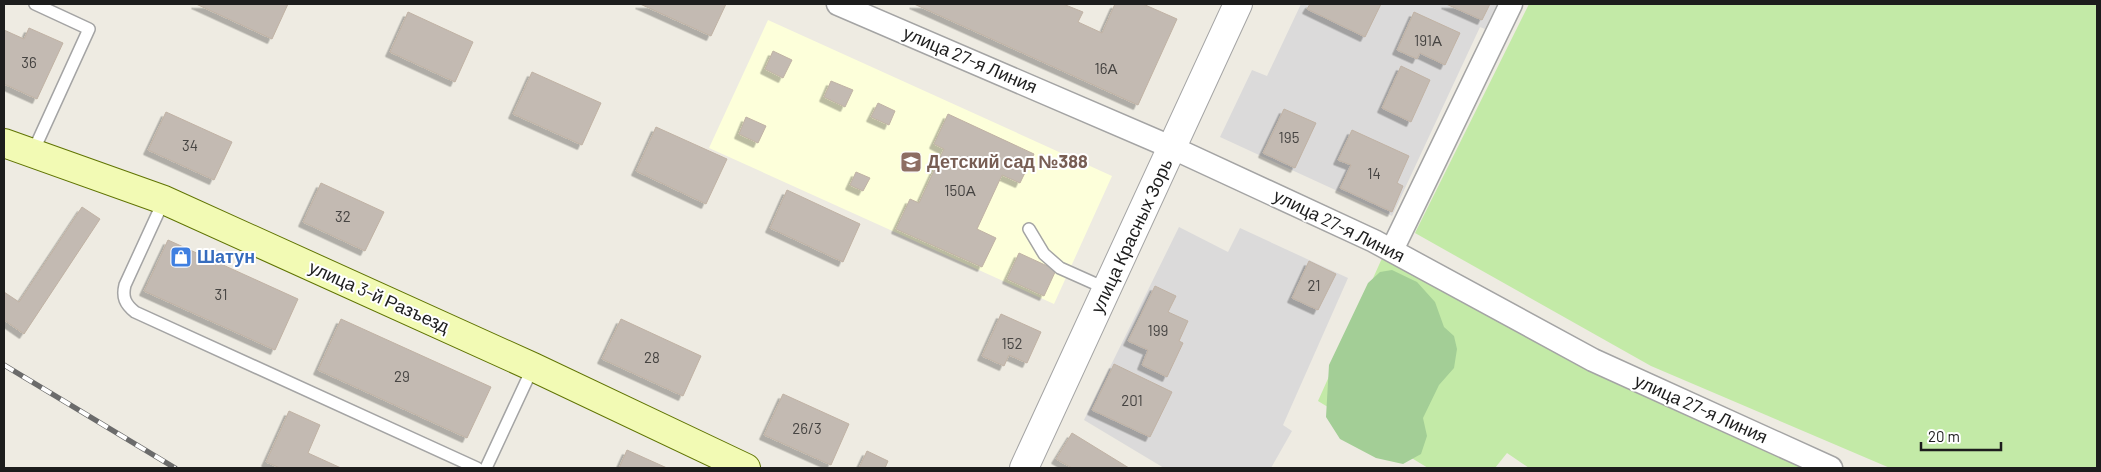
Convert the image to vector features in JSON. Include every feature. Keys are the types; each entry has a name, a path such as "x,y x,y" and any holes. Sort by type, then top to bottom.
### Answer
{"main road":[{"name":"улица 3-й Разъезд","path":"4,143 164,200 533,367 746,468"}],"street":[{"name":"улица 27-я Линия","path":"840,4 1172,148 1392,250 1593,360 1831,468"},
{"name":"улица Красных Зорь","path":"1029,464 1238,4"},
{"path":"1392,250 1511,4"}],"lane":[{"path":"32,154 89,29 35,4"},
{"path":"164,200 125,285 124,300 129,307 135,312 478,468"},
{"path":"1029,229 1044,254 1060,268 1107,289"},
{"path":"486,468 533,367"}],"shaded area":[{"path":"1301,4 1497,4 1485,29 1480,27 1392,216 1220,137 1252,70 1267,76"},
{"name":"Детский сад №388","path":"768,20 1112,176 1054,304 709,148"},
{"path":"1179,227 1228,252 1240,228 1348,278 1283,425 1292,431 1271,468 1164,468 1084,420"}],"green space":[{"path":"1529,4 2097,4 2097,468 1890,468 1651,366 1415,233"},
{"path":"1383,256 1808,468 1529,468 1507,453 1495,468 1428,468 1318,401"},
{"path":"1392,270 1417,282 1435,302 1444,327 1454,336 1457,349 1454,368 1439,385 1423,418 1427,436 1421,454 1403,464 1376,458 1340,439 1326,417 1329,365 1368,283 1380,272"}],"building":[{"path":"196,4 288,4 272,39"},
{"path":"640,4 726,4 711,36"},
{"path":"914,4 1063,4 1083,12 1078,22 1102,33 1115,4 1143,4 1177,19 1138,105"},
{"path":"1310,4 1381,4 1365,37 1307,9"},
{"path":"1446,4 1490,4 1482,20"},
{"path":"408,12 473,42 455,82 390,52"},
{"path":"1414,12 1460,33 1445,65 1420,53 1417,59 1397,50"},
{"path":"29,28 63,43 37,99 4,84 4,30 24,39"},
{"path":"773,51 792,60 783,78 765,69"},
{"path":"1401,66 1430,80 1411,122 1382,108"},
{"path":"532,72 601,103 582,145 513,114"},
{"path":"831,81 853,90 845,107 824,97"},
{"path":"878,103 895,111 889,125 871,117"},
{"path":"1284,109 1316,123 1295,168 1263,153"},
{"path":"166,112 232,142 214,180 148,150"},
{"path":"948,114 1034,154 1020,183 1002,175 977,229 996,238 982,267 896,229 910,199 919,203 944,149 934,144"},
{"path":"746,117 766,126 758,143 739,134"},
{"path":"656,127 727,159 706,204 636,171"},
{"path":"1352,130 1409,156 1397,183 1403,186 1392,212 1340,188 1351,165 1338,160"},
{"path":"856,172 870,178 863,191 850,185"},
{"path":"321,183 384,212 365,251 303,222"},
{"path":"787,190 860,224 843,262 770,228"},
{"path":"82,207 100,219 24,334 4,320 4,292 19,302"},
{"path":"168,240 298,299 275,350 144,291"},
{"path":"1019,253 1056,270 1044,296 1007,279"},
{"path":"1309,261 1336,274 1318,310 1292,298"},
{"path":"1155,286 1176,296 1168,312 1188,321 1179,341 1183,343 1167,377 1142,365 1148,350 1128,341"},
{"path":"1001,314 1041,332 1027,363 1009,355 1004,366 982,356"},
{"path":"341,319 491,387 467,438 318,370"},
{"path":"621,319 701,356 683,396 602,359"},
{"path":"1114,364 1172,392 1150,437 1092,410"},
{"path":"783,394 849,424 831,465 764,435"},
{"path":"289,411 320,425 308,453 341,468 280,468 266,462"},
{"path":"1072,433 1129,468 1072,468 1056,459"},
{"path":"627,450 667,468 619,468"},
{"path":"867,451 888,461 885,468 859,468"}],"railway":[{"path":"4,365 175,468"}],"place":[{"name":"Детский сад №388","path":"911,162"},
{"name":"Шатун","path":"181,257"}]}
